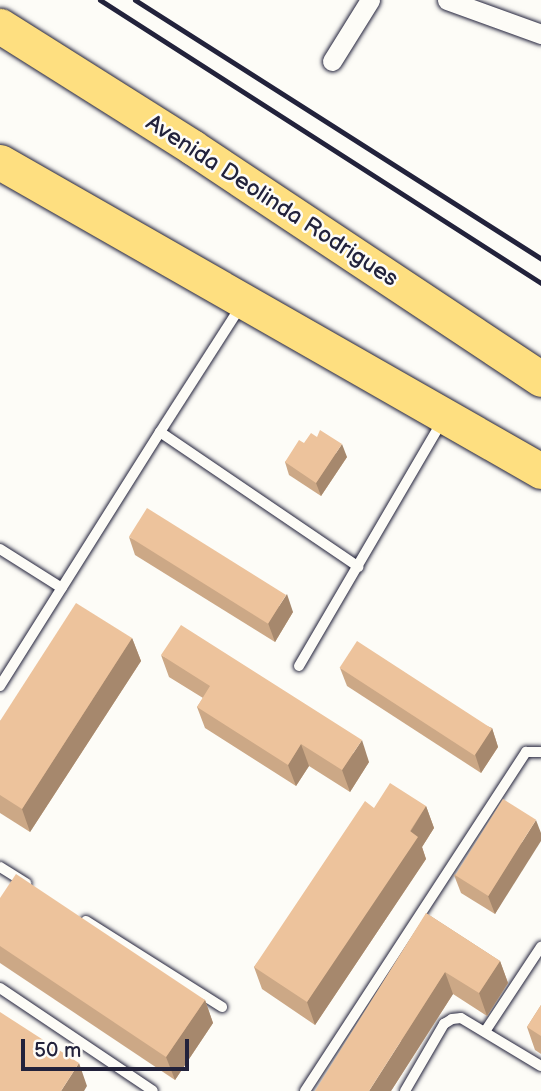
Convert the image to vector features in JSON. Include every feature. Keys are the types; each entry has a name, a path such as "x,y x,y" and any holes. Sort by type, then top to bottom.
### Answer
{"highway":[{"name":"Avenida Deolinda Rodrigues","path":"0,26 192,147 541,379"},
{"path":"0,162 245,299 541,471"}],"street":[{"path":"332,61 370,0"},
{"path":"447,0 541,34"}],"lane":[{"path":"0,687 245,299"},
{"path":"299,666 445,417"},
{"path":"160,432 359,566"},
{"path":"0,549 62,588"},
{"path":"305,1091 526,752 541,751"},
{"path":"0,867 35,889"},
{"path":"70,911 222,1007"},
{"path":"485,1030 541,947"},
{"path":"0,988 153,1091"},
{"path":"405,1091 443,1024 461,1017 541,1066"}],"building":[{"path":"320,430 342,444 316,483 285,462 299,440 304,443 311,433 317,437"},
{"path":"147,508 286,595 268,624 129,537"},
{"path":"76,603 132,638 22,809 0,795 0,721"},
{"path":"181,625 362,740 342,770 301,744 288,765 197,707 210,686 161,655"},
{"path":"357,641 492,729 475,756 340,668"},
{"path":"390,783 426,806 410,831 418,837 307,1002 254,967 365,801 374,808"},
{"path":"503,799 536,820 488,896 455,875"},
{"path":"16,874 205,1000 166,1057 0,946 0,898"},
{"path":"426,913 500,961 479,993 445,972 369,1091 315,1091"},
{"path":"541,1005 541,1036 527,1027"},
{"path":"0,1012 79,1063 61,1091 0,1091"}],"railway":[{"path":"100,0 541,283"},
{"path":"135,0 541,259"}]}
